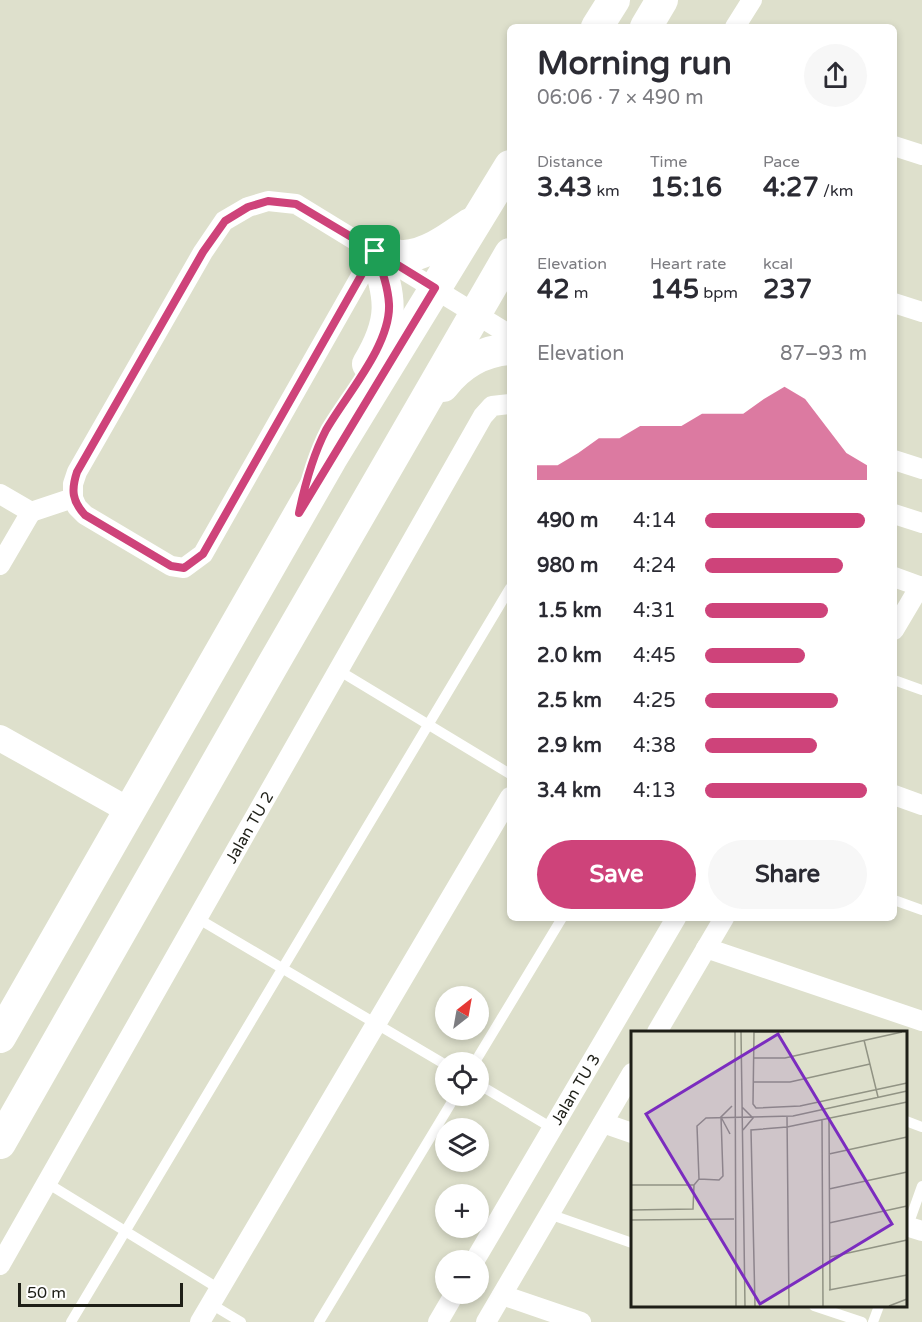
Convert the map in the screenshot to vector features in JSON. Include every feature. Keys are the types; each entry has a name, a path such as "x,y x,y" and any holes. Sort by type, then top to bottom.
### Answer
{"main road":[{"path":"599,24 614,0"},
{"path":"648,24 662,0"},
{"path":"0,1037 299,513 507,171"},
{"path":"299,513 305,481 314,456 327,430 379,345 386,327 389,305 385,282 375,251 404,256 421,252 437,246 477,219"},
{"path":"0,1143 507,259"},
{"path":"383,472 454,371 488,352 507,349"}],"street":[{"path":"737,24 752,0"},
{"path":"897,147 922,155"},
{"path":"375,251 203,554 184,568 171,566 85,515 77,507 73,498 73,484 77,472 203,252 225,221 248,207 268,201 296,204 375,251 507,333"},
{"path":"897,304 922,312"},
{"name":"Jalan TU 2","path":"0,1265 483,416 492,406 507,404"},
{"path":"897,461 922,469"},
{"path":"0,494 31,512"},
{"path":"0,565 31,512 73,498"},
{"path":"897,515 922,523"},
{"path":"897,578 921,586 897,625"},
{"path":"0,738 130,811"},
{"path":"897,796 922,805"},
{"path":"200,1322 507,802"},
{"name":"Jalan TU 3","path":"481,1250 674,921"},
{"path":"658,1031 722,921"},
{"path":"706,948 922,1021"},
{"path":"486,1322 631,1076"},
{"path":"603,1123 631,1132"},
{"path":"502,1295 581,1322"},
{"path":"438,1322 449,1304"}],"lane":[{"path":"72,1322 507,593"},
{"path":"338,670 507,772"},
{"path":"897,681 922,690"},
{"path":"897,901 922,910"},
{"path":"198,918 435,1058"},
{"path":"481,1052 560,921"},
{"path":"489,1091 552,1128"},
{"path":"319,1322 449,1106"},
{"path":"907,1121 922,1127"},
{"path":"47,1183 126,1232 216,1297 241,1322"},
{"path":"910,1229 922,1186"},
{"path":"549,1214 631,1242"},
{"path":"820,1307 861,1322"},
{"path":"873,1322 878,1307"}],"route":[{"path":"375,251 296,204 268,201 248,207 225,221 203,252 77,472 73,484 73,498 77,507 85,515 171,566 184,568 203,554 375,251 385,282 389,305 386,327 379,345 327,430 314,456 305,481 299,513 435,288 375,251"}]}
